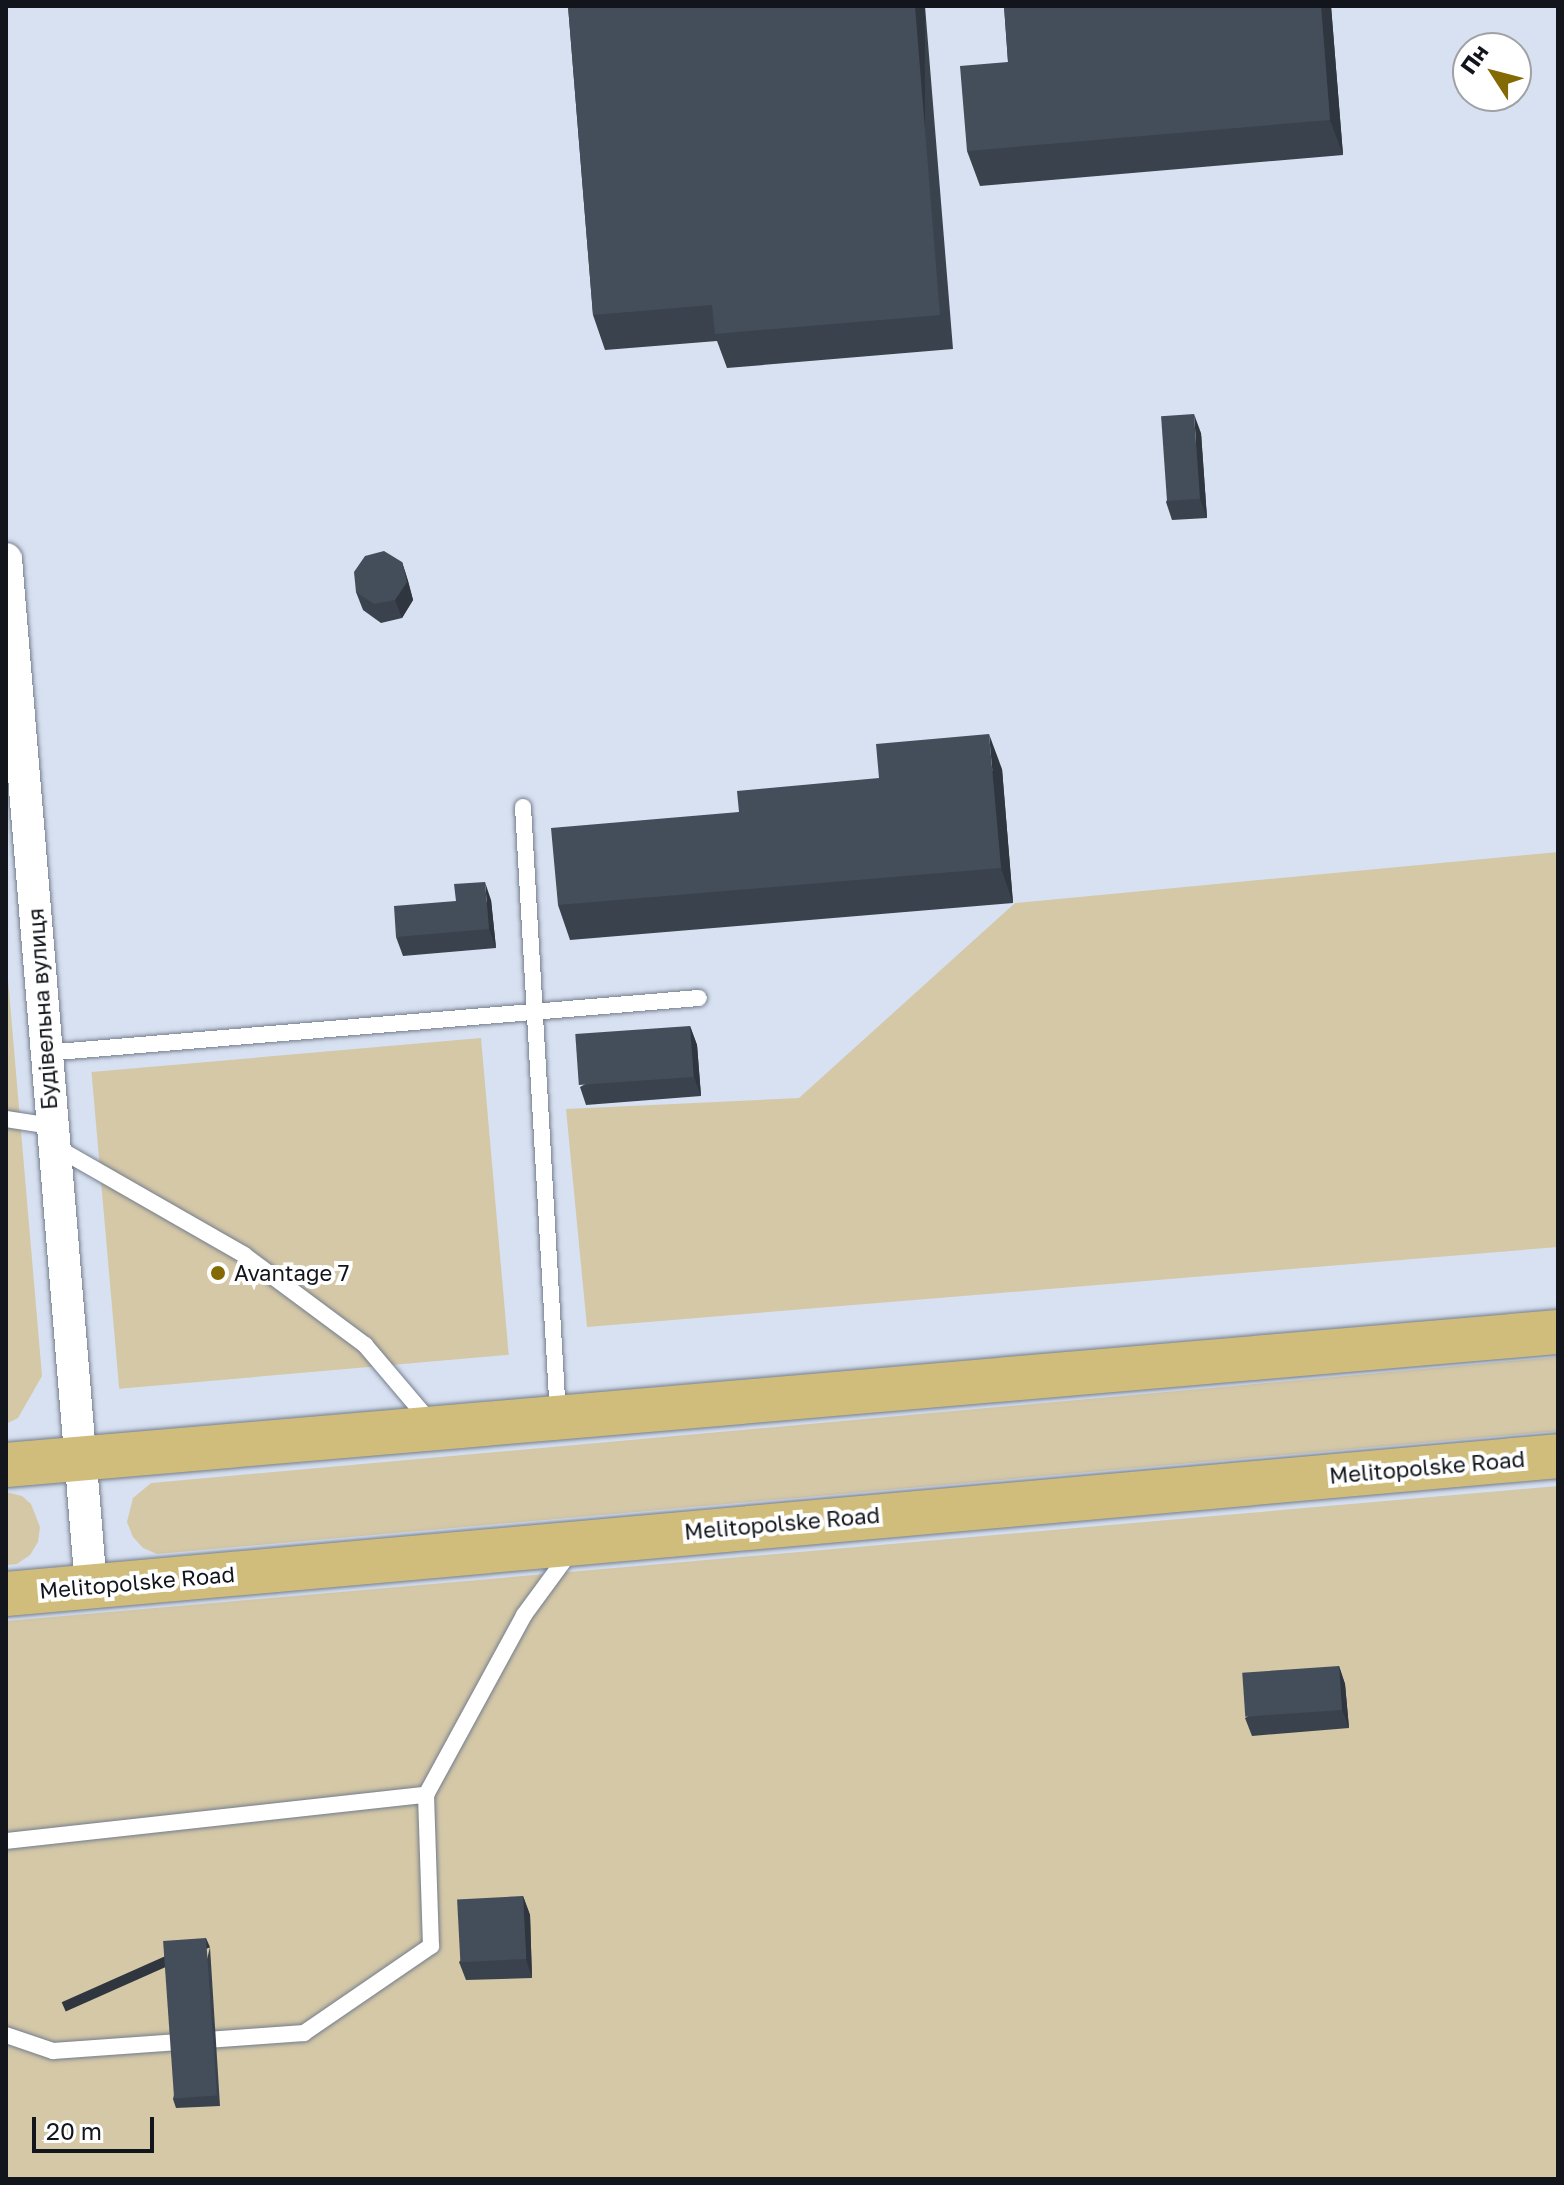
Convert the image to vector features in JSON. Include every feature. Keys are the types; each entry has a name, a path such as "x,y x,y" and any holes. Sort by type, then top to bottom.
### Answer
{"main road":[{"path":"6,1465 1558,1332"},
{"name":"Melitopolske Road","path":"6,1594 579,1540 1558,1456"}],"street":[{"name":"Будівельна вулиця","path":"6,559 78,1459 91,1586"}],"lane":[{"path":"523,807 558,1418"},
{"path":"45,1053 699,998"},
{"path":"6,1119 52,1136 256,1264 365,1345 435,1429"},
{"path":"6,2035 53,2051 304,2033 431,1946 426,1795 524,1615 579,1540"},
{"path":"6,1841 426,1795"}],"shaded area":[{"path":"1558,852 1558,1247 587,1327 566,1109 799,1098 1015,903"},
{"path":"6,956 42,1376 18,1418 6,1424"},
{"path":"481,1038 509,1355 119,1389 91,1072"},
{"path":"1558,1357 1558,1431 157,1554 143,1548 133,1537 127,1522 133,1498 151,1483"},
{"path":"1558,1486 1558,2179 6,2179 6,1621"},
{"path":"6,1492 22,1496 31,1504 40,1527 38,1542 30,1555 17,1564 6,1565"}],"building":[{"path":"568,6 915,6 940,315 715,334 712,305 593,315"},
{"path":"1004,6 1321,6 1330,120 967,151 960,66 1008,62"},
{"path":"1194,414 1200,499 1167,501 1161,416"},
{"path":"384,551 402,562 407,582 395,600 374,604 356,592 354,572 365,556"},
{"path":"989,734 1001,868 558,905 551,828 739,812 737,791 879,778 876,744"},
{"path":"485,882 489,929 396,937 394,906 456,901 454,884"},
{"path":"690,1026 694,1077 579,1085 575,1034"},
{"path":"1339,1666 1342,1710 1245,1717 1242,1673"},
{"path":"523,1896 526,1959 460,1962 457,1899"},
{"path":"206,1938 217,2096 174,2099 163,1941"}],"place":[{"name":"Avantage 7","path":"218,1273"}]}
